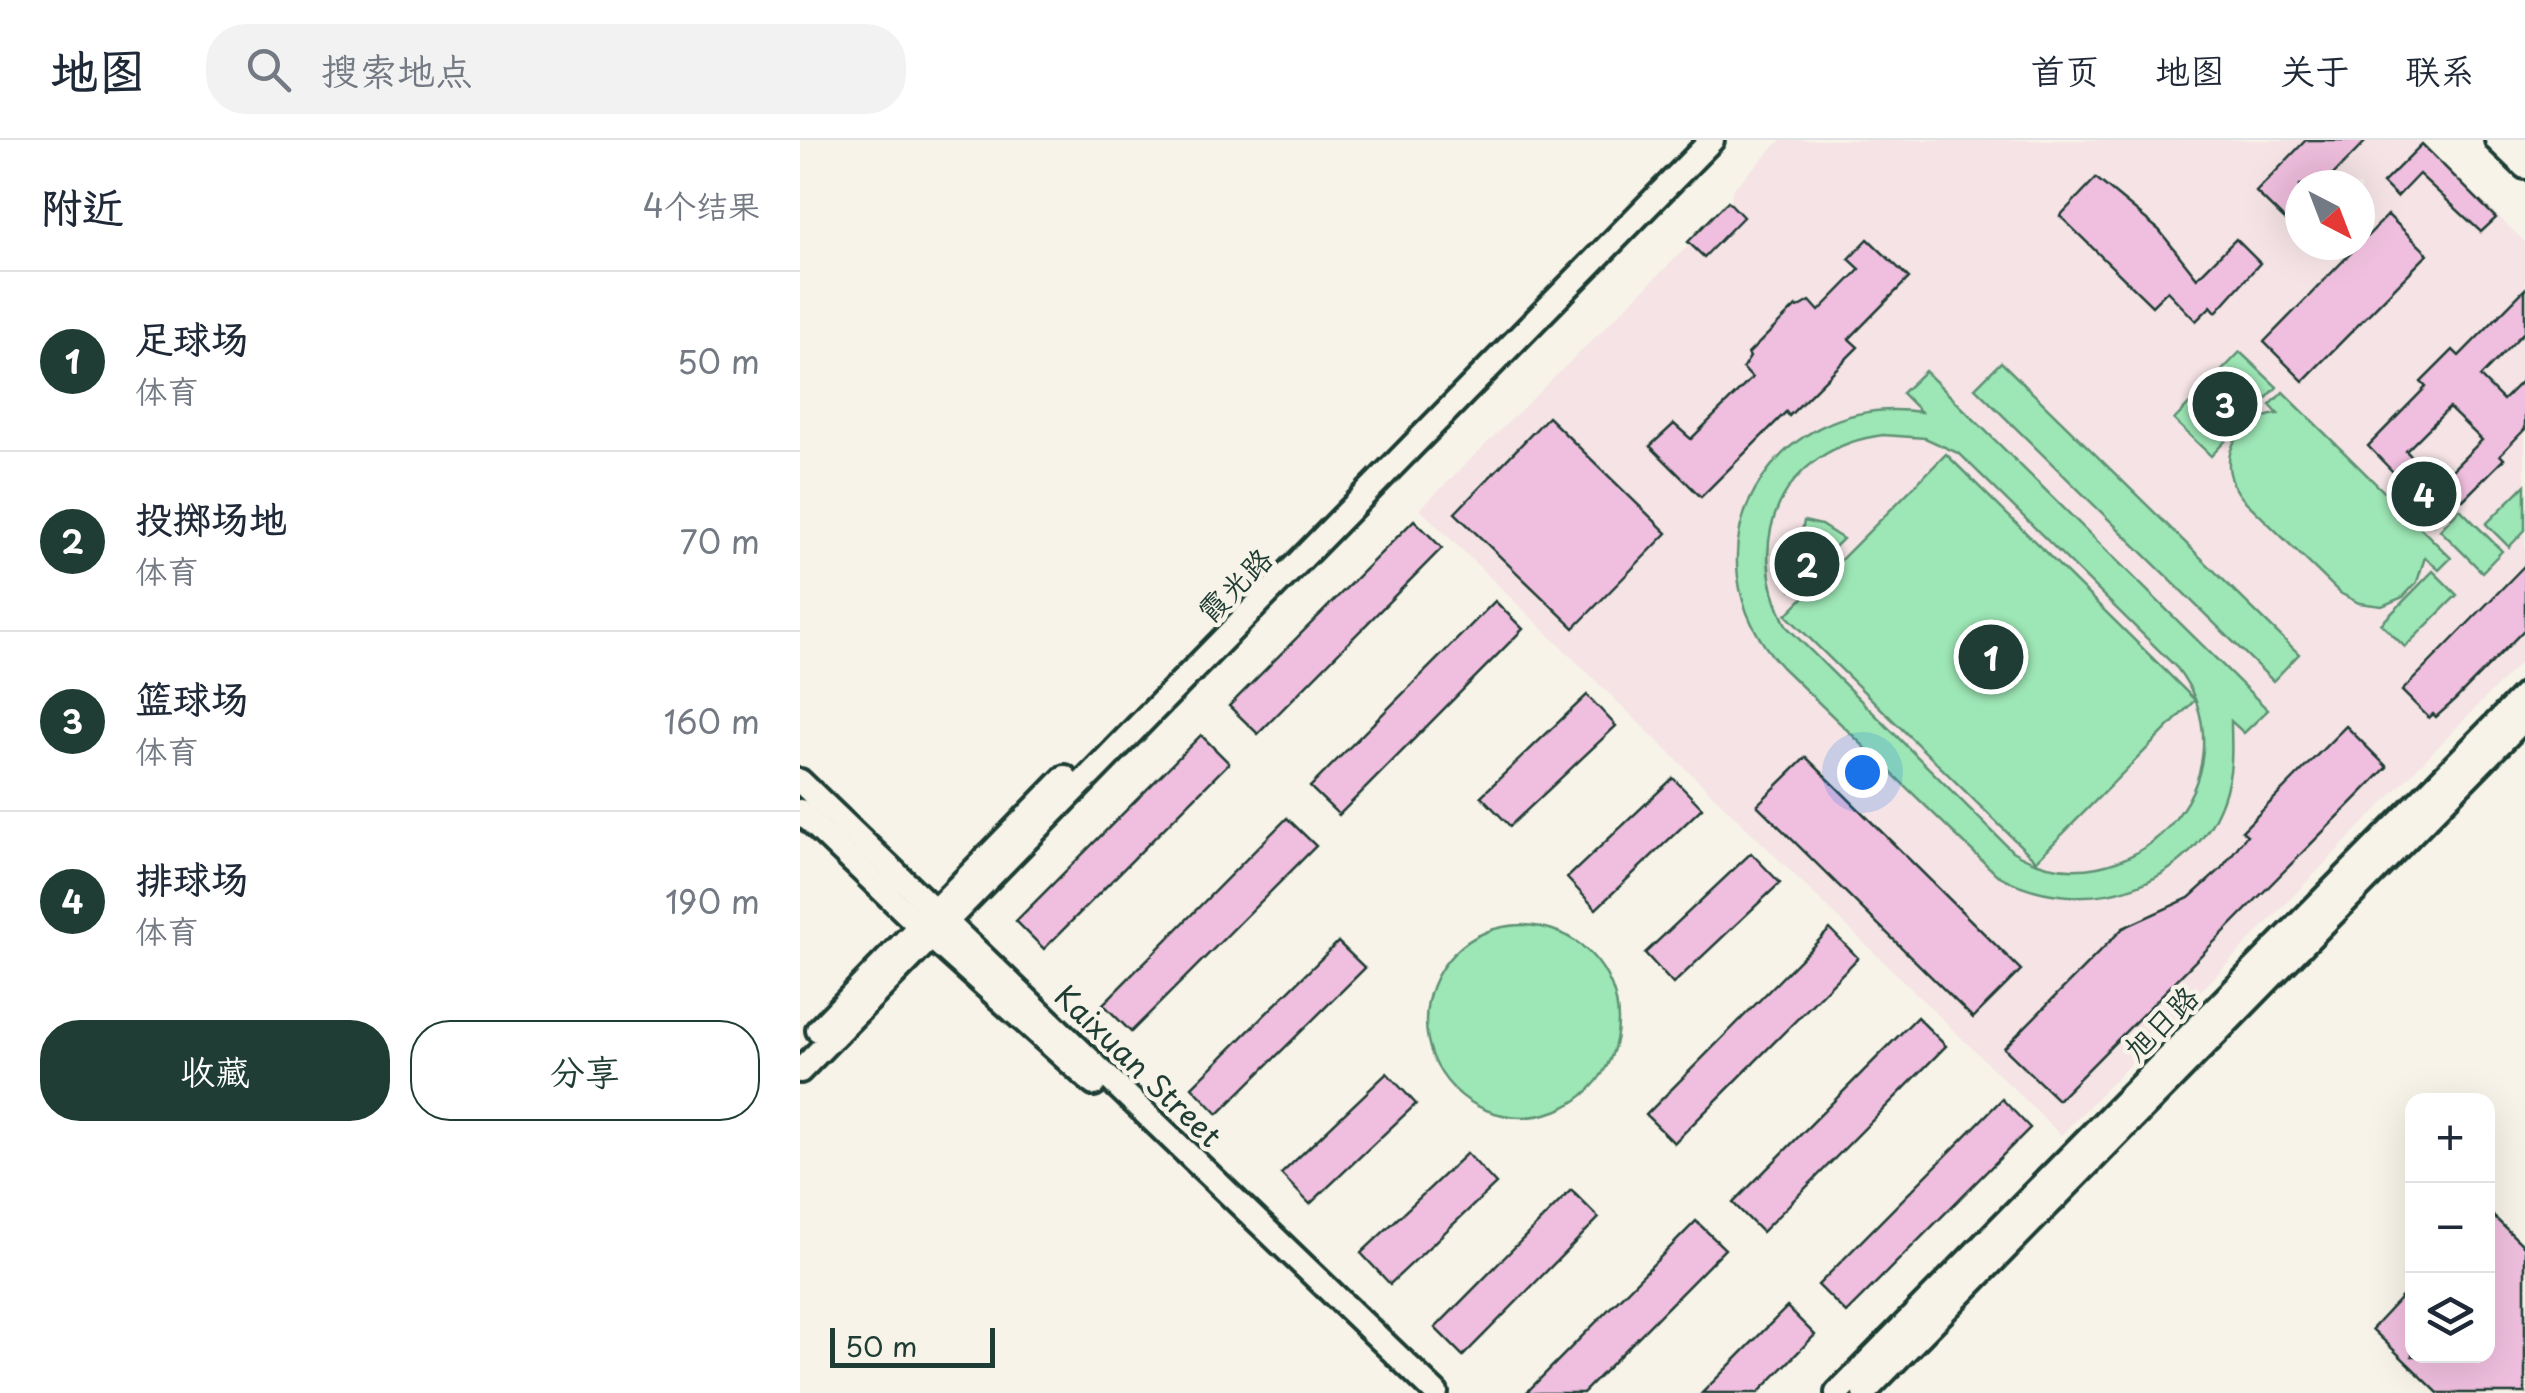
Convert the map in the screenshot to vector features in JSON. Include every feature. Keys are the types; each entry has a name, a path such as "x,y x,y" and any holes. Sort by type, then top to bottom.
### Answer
{"street":[{"name":"霞光路","path":"800,1070 933,924 1692,140"},
{"name":"霞光路","path":"800,1048 933,924 1712,140"},
{"path":"2497,140 2523,153"},
{"name":"旭日路","path":"1837,1393 2525,694"},
{"name":"旭日路","path":"1864,1393 2525,718"},
{"name":"Kaixuan Street","path":"800,781 933,924 1419,1393"},
{"name":"Kaixuan Street","path":"800,811 933,924 1436,1393"}],"shaded area":[{"path":"1781,140 2419,140 2525,242 2525,657 2061,1135 1420,509 1731,204 1732,190"}],"green space":[{"path":"2240,352 2277,387 2211,456 2174,420"},
{"path":"2001,362 2299,654 2273,681 1975,388"},
{"path":"1925,371 2268,710 2244,733 2231,721 2228,782 2215,818 2194,847 2167,870 2136,886 2102,895 2066,896 2030,889 1996,874 1782,667 1751,622 1738,576 1740,531 1756,489 1783,453 1821,427 1868,412 1921,412 1902,393","holes":["1883,435 1925,438 1960,454 2177,668 2199,710 2203,753 2192,792 2169,827 2136,852 2098,867 2055,867 2012,851 1787,627 1774,594 1768,562 1771,531 1780,503 1796,479 1819,458 1848,443"]},
{"path":"2283,392 2451,558 2439,570 2425,557 2417,582 2403,597 2382,606 2359,603 2340,593 2234,486 2229,458 2233,445 2250,424 2278,414 2270,405"},
{"path":"1946,454 2195,700 2036,861 1786,615"},
{"path":"2413,463 2455,504 2434,525 2393,484"},
{"path":"2525,485 2525,530 2509,547 2486,524"},
{"path":"2460,509 2502,551 2482,572 2440,530"},
{"path":"1804,521 1821,525 1843,539 1792,589"},
{"path":"2433,571 2457,595 2405,647 2381,624"},
{"path":"1522,925 1559,932 1590,953 1611,984 1618,1021 1611,1058 1590,1089 1559,1110 1522,1117 1485,1110 1454,1089 1433,1058 1426,1021 1433,984 1454,953 1485,932"}],"building":[{"path":"2306,140 2367,140 2338,170 2285,170 2285,220 2256,192"},
{"path":"2422,144 2496,218 2481,232 2419,174 2397,197 2383,183"},
{"path":"2096,178 2159,230 2197,278 2236,239 2260,263 2216,312 2211,306 2196,321 2167,291 2152,306 2060,216"},
{"path":"1728,201 1743,217 1704,257 1688,242"},
{"path":"2388,215 2428,254 2303,381 2264,342 2344,260 2375,260 2375,228"},
{"path":"1868,239 1909,278 1849,339 1858,347 1701,497 1650,446 1674,424 1691,439 1752,378 1743,368 1748,354 1796,306 1810,301 1819,311 1860,269 1849,259"},
{"path":"2525,289 2525,331 2480,377 2503,400 2525,378 2525,429 2500,455 2504,459 2463,500 2442,480 2482,440 2449,408 2406,451 2414,459 2397,476 2368,446 2426,387 2421,382 2453,350 2459,356"},
{"path":"1548,417 1667,533 1574,628 1455,513"},
{"path":"1414,520 1442,548 1258,734 1229,706"},
{"path":"2525,565 2525,629 2455,700 2436,717 2433,714 2429,718 2402,691"},
{"path":"1495,601 1523,629 1339,815 1310,787"},
{"path":"1587,695 1616,726 1510,826 1481,796"},
{"path":"2346,726 2387,767 2058,1100 2004,1048 2123,928 2189,898 2220,870 2247,835 2242,831"},
{"path":"1201,735 1229,763 1044,949 1016,921"},
{"path":"1806,757 2021,970 1973,1018 1757,805"},
{"path":"1673,778 1702,808 1596,909 1567,878"},
{"path":"1287,818 1316,846 1131,1032 1103,1004"},
{"path":"1751,853 1780,883 1673,984 1645,953"},
{"path":"1830,929 1858,958 1674,1143 1646,1115"},
{"path":"1338,942 1365,968 1218,1114 1192,1087"},
{"path":"1917,1017 1946,1046 1762,1232 1733,1203"},
{"path":"1387,1073 1416,1104 1310,1204 1281,1174"},
{"path":"2002,1099 2030,1128 1846,1313 1818,1285"},
{"path":"1467,1153 1496,1184 1390,1284 1361,1253"},
{"path":"1571,1190 1599,1218 1463,1356 1435,1328"},
{"path":"2495,1218 2525,1247 2525,1393 2438,1393 2407,1363 2495,1363"},
{"path":"1696,1221 1725,1249 1583,1393 1526,1393"},
{"path":"2405,1294 2405,1361 2372,1329"},
{"path":"1787,1307 1815,1335 1758,1393 1702,1393"}],"place":[{"name":"篮球场","path":"2225,404"},
{"name":"排球场","path":"2424,494"},
{"name":"投掷场地","path":"1807,564"},
{"name":"足球场","path":"1991,657"}]}
